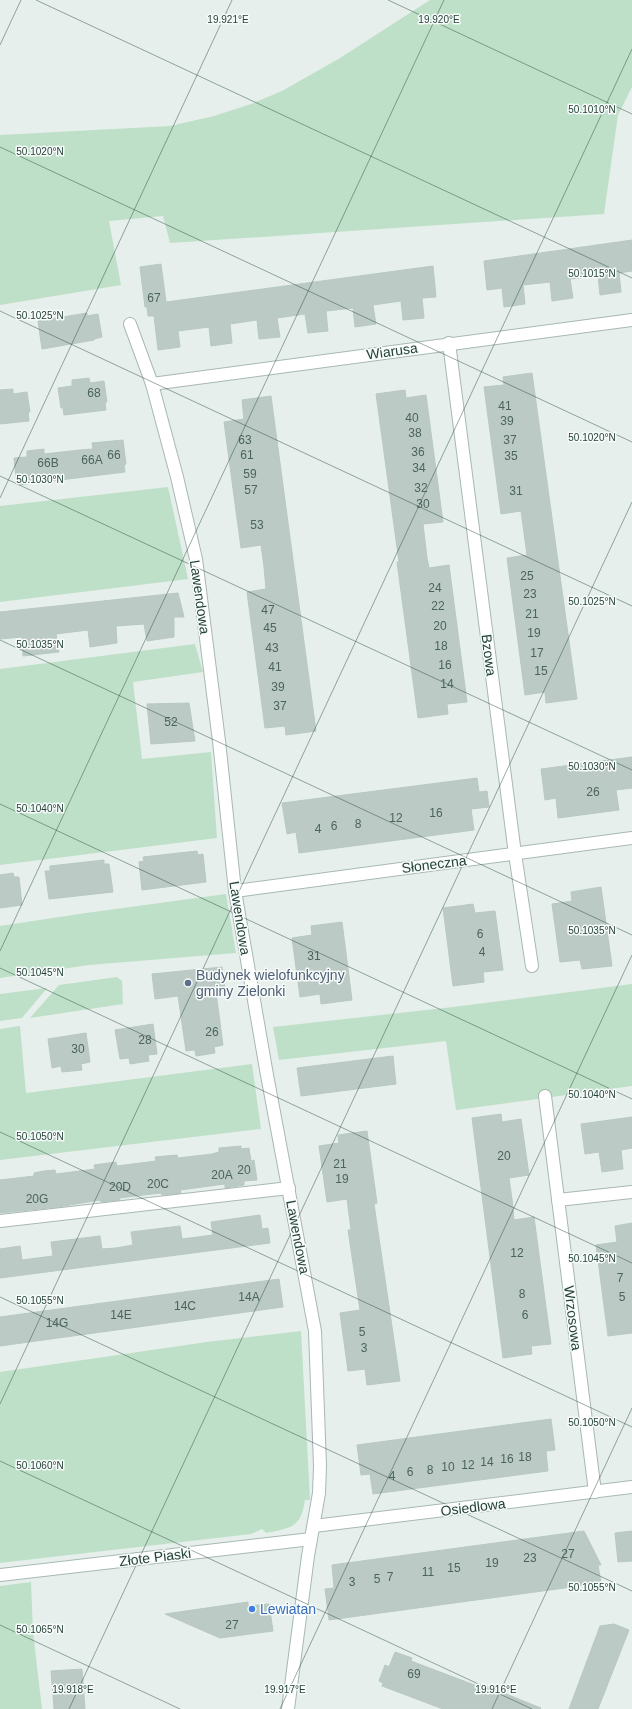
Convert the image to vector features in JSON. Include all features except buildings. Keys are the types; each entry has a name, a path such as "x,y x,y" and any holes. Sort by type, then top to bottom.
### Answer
{"street":[{"name":"Wiarusa","path":"152,384 449,343 632,320"},
{"name":"Lawendowa","path":"130,324 152,384 177,477 196,559 236,891 267,1075 315,1331 320,1466 319,1493 311,1539 288,1709"},
{"name":"Bzowa","path":"449,343 515,854 532,966"},
{"name":"Słoneczna","path":"236,891 632,838"},
{"name":"Wrzosowa","path":"545,1096 595,1492"},
{"path":"0,1221 289,1188"},
{"path":"558,1200 632,1192"},
{"name":"Osiedlowa","path":"314,1526 632,1487"},
{"name":"Złote Piaski","path":"0,1576 311,1539"}],"green space":[{"path":"430,0 632,0 632,87 618,115 604,214 170,243 163,216 109,221 121,285 0,305 0,135 170,126 214,116 251,104 282,91 340,58"},
{"path":"168,487 188,579 0,602 0,506"},
{"path":"195,644 203,672 133,682 142,759 211,752 217,838 0,865 0,669"},
{"path":"226,894 236,953 89,965 0,978 0,926"},
{"path":"117,977 122,981 123,1004 30,1018 59,985"},
{"path":"632,984 632,1086 456,1110 446,1041 279,1060 273,1027 453,1007"},
{"path":"47,988 22,1018 0,1021 0,994"},
{"path":"20,1026 26,1093 252,1064 261,1129 0,1160 0,1029"},
{"path":"301,1331 310,1500 305,1500 301,1516 293,1525 282,1530 266,1533 262,1529 251,1534 0,1563 0,1372 207,1342"},
{"path":"31,1582 33,1632 42,1709 0,1709 0,1586"}],"place":[{"name":"Budynek wielofunkcyjny gminy Zielonki","path":"188,983"},
{"name":"Lewiatan","path":"252,1609"}]}
